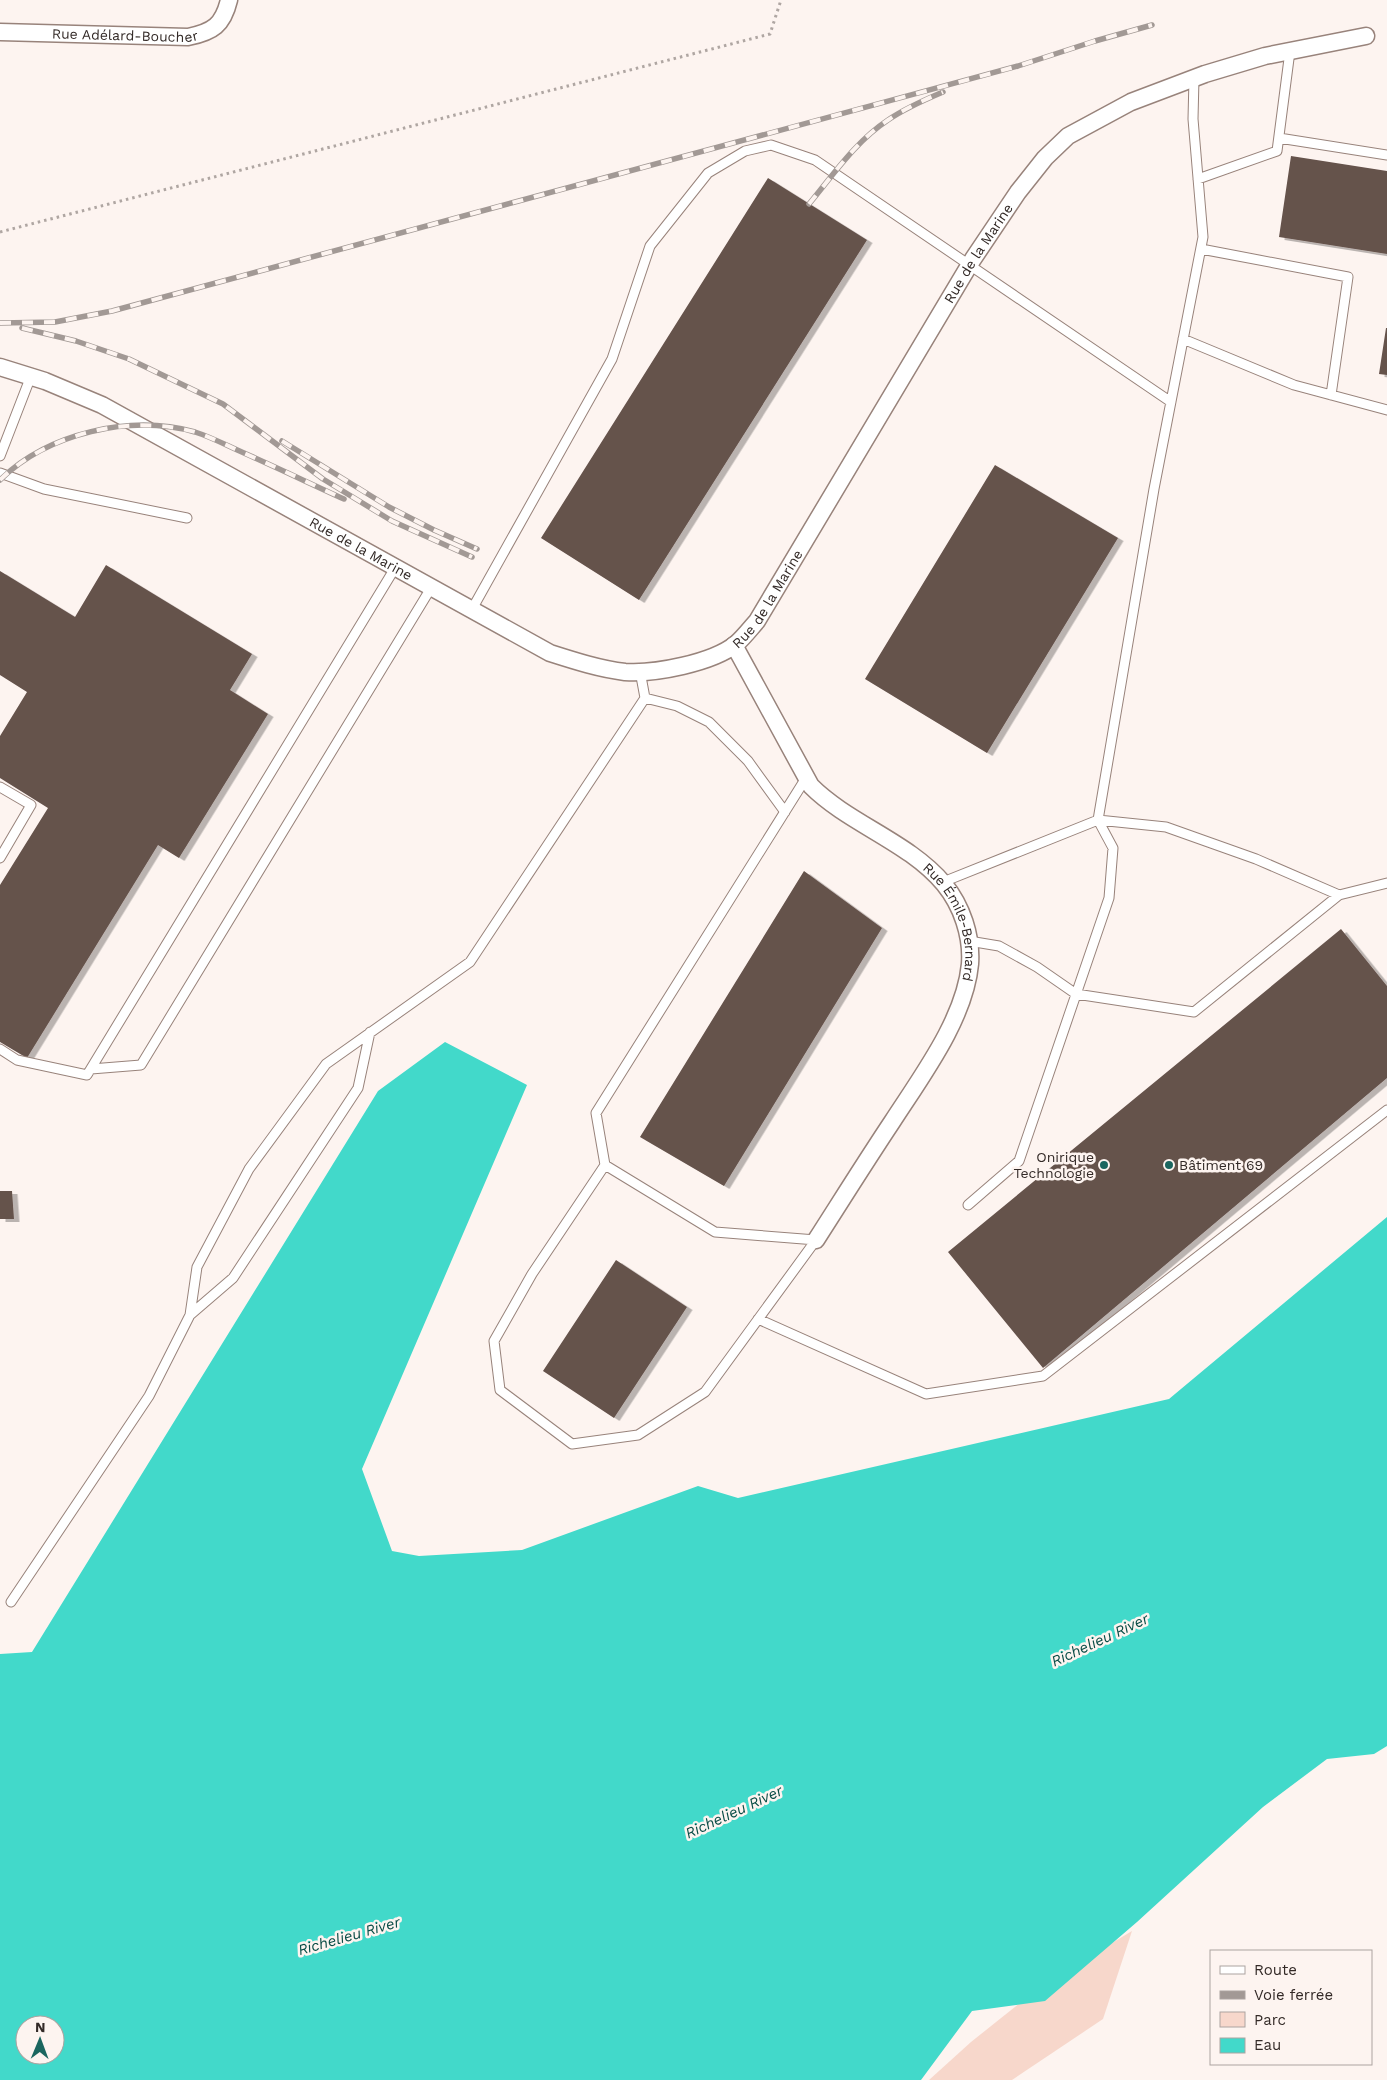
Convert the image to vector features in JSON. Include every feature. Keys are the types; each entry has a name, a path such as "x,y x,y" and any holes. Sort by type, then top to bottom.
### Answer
{"street":[{"name":"Rue Adélard-Boucher","path":"0,32 188,37 202,34 215,27 224,17 229,0"},
{"name":"Rue de la Marine","path":"0,367 31,376 102,405 471,611 550,653 586,665 625,672 656,671 684,666 734,645 757,621 969,265 1018,192 1045,158 1068,136 1130,102 1194,78 1264,56 1366,36"},
{"name":"Rue Émile-Bernard","path":"734,645 806,778 823,798 906,852 943,882 956,900 963,917 969,941 970,964 965,986 944,1039 816,1240"}],"lane":[{"path":"1198,179 1277,151 1290,51"},
{"path":"968,1205 1019,1161 1109,898 1113,848 1098,820 1154,489 1203,237 1193,119 1194,78"},
{"path":"1279,138 1387,155"},
{"path":"471,611 612,359 650,246 708,173 745,151 771,145 815,160 1171,402"},
{"path":"1201,249 1348,276 1331,395"},
{"path":"1184,339 1294,386 1387,410"},
{"path":"0,456 31,376"},
{"path":"0,473 44,489 187,518"},
{"path":"0,1050 17,1060 87,1075 395,568"},
{"path":"91,1069 141,1065 431,588"},
{"path":"10,1602 150,1396 190,1315 198,1267 248,1169 326,1064 470,962 645,698 640,671"},
{"path":"645,698 677,706 709,722 748,761 785,812"},
{"path":"806,778 596,1113 605,1165 532,1274 494,1341 500,1390 572,1444 638,1435 705,1392 816,1240"},
{"path":"0,787 31,806 0,858"},
{"path":"943,882 1098,820 1166,827 1256,859 1339,895"},
{"path":"969,941 1000,946 1037,967 1076,994 1194,1012 1339,895 1387,883"},
{"path":"190,1315 233,1278 358,1088 370,1032"},
{"path":"758,1320 926,1394 1043,1376 1387,1110"},
{"path":"605,1165 715,1232 816,1240"}],"path":[{"path":"0,232 770,34 781,0"}],"green space":[{"path":"1132,1931 1103,2019 1012,2080 929,2080 971,2042 1045,1983"}],"water":[{"name":"Richelieu River","path":"445,1042 527,1085 362,1469 392,1551 419,1556 522,1550 698,1486 738,1498 1169,1399 1387,1217 1387,1746 1374,1754 1327,1759 1263,1807 1137,1922 1045,2001 972,2011 921,2080 0,2080 0,1654 32,1652 378,1091"}],"building":[{"path":"1291,156 1387,171 1387,254 1279,237"},
{"path":"768,178 867,240 639,600 541,538"},
{"path":"1387,328 1387,375 1379,374"},
{"path":"995,465 1118,538 987,753 865,679"},
{"path":"106,565 252,654 230,690 268,714 179,858 158,845 27,1058 0,1042 0,885 48,808 0,778 0,736 27,692 0,675 0,571 75,617"},
{"path":"804,871 882,928 724,1186 640,1137"},
{"name":"Bâtiment 69","path":"1341,929 1387,986 1387,1078 1043,1368 948,1252"},
{"path":"0,1191 12,1191 14,1219 0,1219"},
{"path":"616,1260 687,1307 614,1418 543,1371"}],"railway":[{"path":"0,323 55,322 112,311 1018,66 1152,25"},
{"path":"809,204 845,159 876,128 921,101 943,92"},
{"path":"22,328 76,341 129,359 223,404 323,479 392,521 472,557"},
{"path":"0,480 19,464 42,450 66,439 117,427 144,425 170,427 201,434 344,499"},
{"path":"282,441 389,507 477,549"}],"place":[{"name":"Onirique Technologie","path":"1104,1165"},
{"name":"Bâtiment 69","path":"1169,1165"}]}
